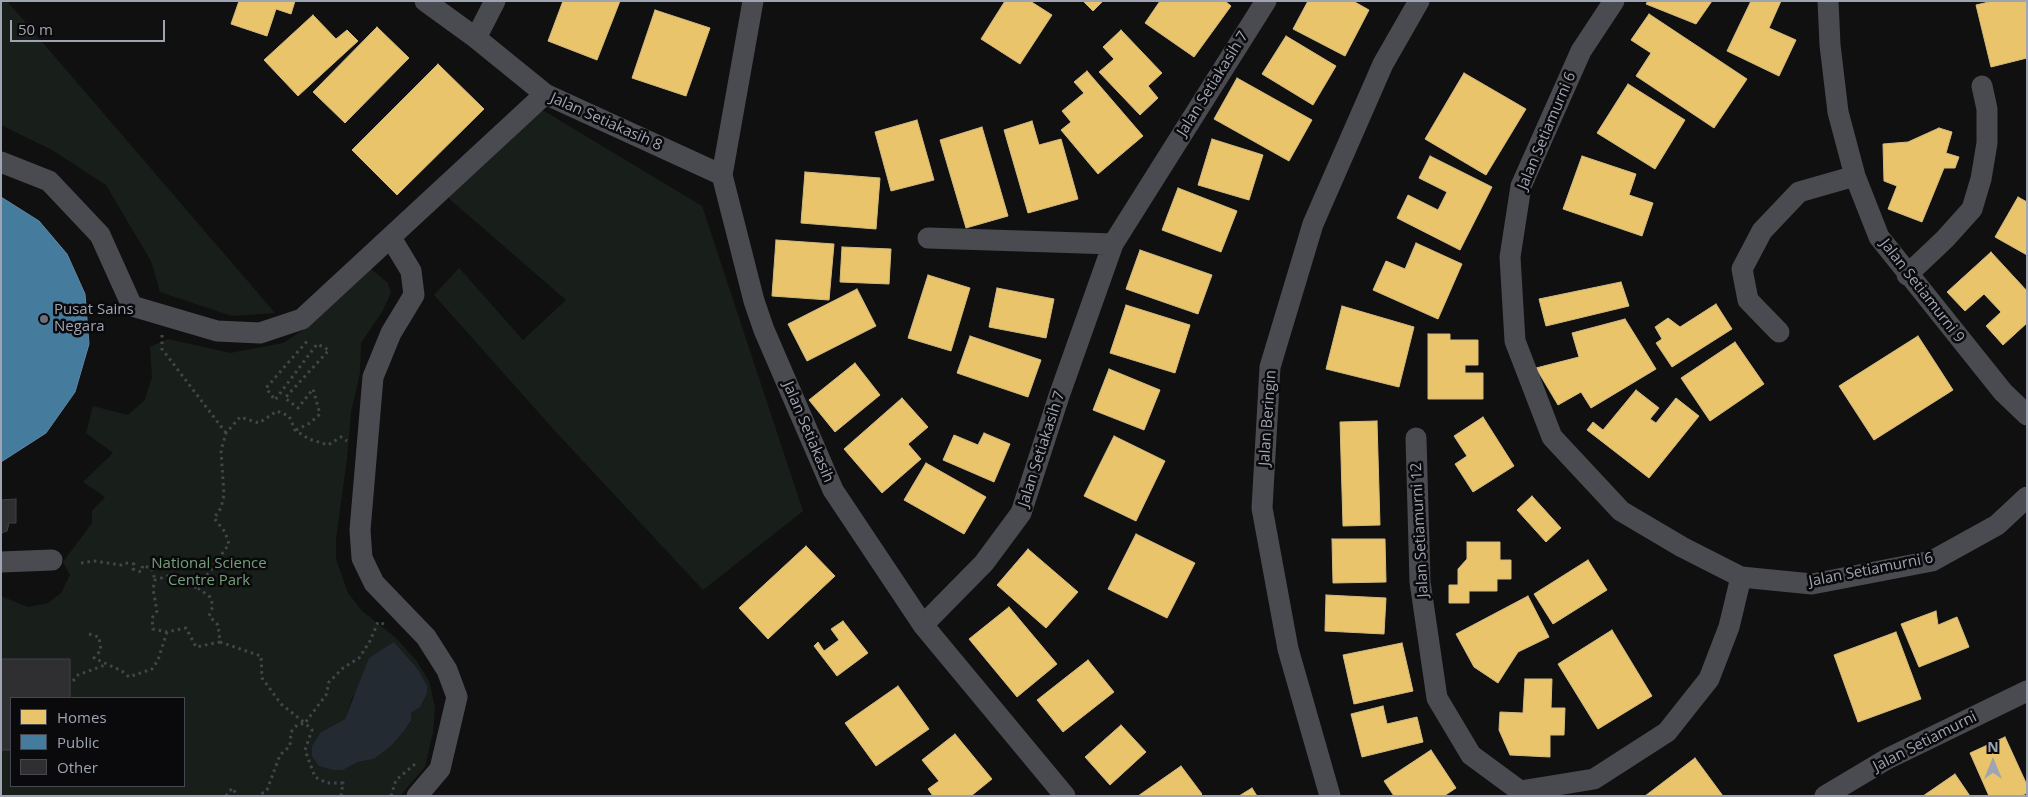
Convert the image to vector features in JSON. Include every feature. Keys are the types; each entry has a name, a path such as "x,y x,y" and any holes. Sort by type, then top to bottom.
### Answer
{"street":[{"name":"Jalan Setiakasih 8","path":"425,1 476,38 545,94 722,175"},
{"path":"476,38 494,1"},
{"name":"Jalan Setiakasih","path":"753,1 722,175 754,301 764,330 833,490 923,625 1065,796"},
{"name":"Jalan Setiakasih 7","path":"923,625 984,563 1021,513 1059,396 1113,244 1266,1"},
{"name":"Jalan Beringin","path":"1330,796 1288,649 1262,508 1270,367 1313,224 1383,64 1419,1"},
{"name":"Jalan Setiamurni 6","path":"1614,1 1581,51 1521,186 1510,257 1515,341 1552,437 1621,511 1682,547 1741,577 1812,584 1932,561 1997,526 2027,498"},
{"name":"Jalan Setiamurni 9","path":"1828,1 1830,45 1838,112 1855,176 1879,237 1907,275 2003,392 2027,414"},
{"path":"1907,275 1945,239 1972,209 1981,179 1987,143 1987,109 1982,86"},
{"path":"1,162 49,181 100,235 132,306 217,332 260,333 302,320 545,94"},
{"path":"1779,332 1748,300 1742,269 1762,231 1799,192 1855,176"},
{"path":"398,232 411,271 414,294 391,333 373,377 360,530 362,558 374,583 426,637 447,670 457,697 440,769 417,796"},
{"path":"928,238 1113,244"},
{"name":"Jalan Setiamurni 12","path":"1416,438 1420,582 1437,698 1471,755 1520,791 1594,779 1666,732 1709,679 1730,627 1741,577"},
{"path":"1,562 52,560"},
{"name":"Jalan Setiamurni","path":"1825,796 1887,759 2027,691"}],"path":[{"path":"295,430 310,423 320,414 313,389 298,408 285,398 329,350 317,344 275,400 266,388 312,336"},
{"path":"162,349 226,433"},
{"path":"198,588 229,544 225,532 214,518 221,508 224,495 222,450 226,433 240,417 259,423 277,411 289,416 295,430 310,439 328,445 341,437 353,445"},
{"path":"81,563 94,561 121,566 125,563 134,564 133,568 141,572 143,566 152,569 155,580 153,589 157,611 152,618 153,629 167,632 186,628 196,647 220,642 261,656 262,678 281,704 305,722 312,730 305,750 315,777 327,783 342,783 342,796"},
{"path":"155,580 171,575 175,582 186,583 198,588 210,597 212,606 209,616 218,625 220,642"},
{"path":"258,796 266,790 280,755 290,746 291,732 297,725 305,722 326,695 330,682 342,668 359,658 370,641 378,622 376,614"},
{"path":"378,622 389,626"},
{"path":"89,634 99,637 101,650 94,658 105,665 122,671 129,677 152,669 158,660 167,632"},
{"path":"73,681 78,675 105,665"},
{"path":"391,796 396,780 417,762"},
{"path":"226,796 232,788 238,796"}],"green space":[{"path":"1,1 7,1 275,313 232,316 160,292 151,261 106,185 52,150 1,125"},
{"path":"539,108 702,206 803,511 703,590 555,431 434,295 459,268 523,340 566,300 446,196"},
{"name":"National Science Centre Park","path":"371,269 388,283 391,293 382,312 361,343 360,373 351,412 347,459 336,539 336,559 348,593 362,611 395,637 416,660 429,681 435,707 433,732 425,767 400,796 1,796 1,596 28,607 48,603 61,593 70,575 63,562 92,523 92,511 105,497 83,482 113,453 86,433 93,406 128,415 145,400 152,377 150,347 168,339 230,353 283,343 311,325","holes":["394,642 417,668 420,707 411,713 411,722 391,746 374,759 358,762 343,770 321,732 345,719 352,698"]}],"shaded area":[{"path":"394,642 417,668 427,686 427,693 420,707 411,713 411,721 391,746 374,759 358,762 343,770 333,770 319,766 312,756 312,746 321,732 345,719 369,658"}],"building: Homes":[{"path":"239,1 295,1 291,14 276,9 267,36 231,24"},
{"path":"563,1 620,1 597,60 548,41"},
{"path":"1005,1 1030,1 1052,15 1020,64 981,39"},
{"path":"1083,1 1103,1 1093,11"},
{"path":"1160,1 1225,1 1231,6 1194,57 1145,23"},
{"path":"1308,1 1353,1 1369,10 1345,56 1293,29"},
{"path":"1648,1 1712,1 1696,24 1646,4"},
{"path":"1751,1 1781,1 1769,28 1796,40 1779,76 1727,51"},
{"path":"1993,1 2027,1 2027,58 1991,67 1976,5"},
{"path":"655,10 710,28 686,96 632,78"},
{"path":"1649,14 1747,79 1714,128 1636,76 1651,53 1631,40"},
{"path":"313,15 336,39 347,30 358,41 298,96 264,60"},
{"path":"377,27 409,58 345,123 313,92"},
{"path":"1121,30 1162,73 1148,86 1158,98 1140,115 1099,72 1114,59 1103,47"},
{"path":"1286,36 1336,66 1313,105 1262,74"},
{"path":"438,64 484,109 397,195 352,150"},
{"path":"1087,71 1143,136 1098,174 1061,130 1071,122 1062,111 1084,93 1074,82"},
{"path":"1464,73 1526,109 1486,175 1425,139"},
{"path":"1237,78 1312,120 1289,161 1214,119"},
{"path":"1628,84 1685,120 1655,169 1597,133"},
{"path":"917,120 934,180 891,191 875,132"},
{"path":"1032,121 1039,145 1061,139 1078,199 1028,213 1004,130"},
{"path":"982,127 1008,216 966,228 940,140"},
{"path":"1939,128 1952,132 1946,153 1959,157 1955,168 1944,168 1922,222 1888,209 1897,186 1884,181 1883,144 1908,142"},
{"path":"1212,139 1263,155 1249,200 1198,185"},
{"path":"1430,156 1492,187 1460,250 1397,218 1408,195 1438,210 1447,192 1419,178"},
{"path":"1582,156 1636,174 1629,195 1653,203 1642,236 1563,209"},
{"path":"805,172 880,178 876,229 801,223"},
{"path":"1178,188 1237,211 1221,252 1162,230"},
{"path":"2018,197 2027,202 2027,255 1995,237"},
{"path":"776,240 834,244 829,300 772,296"},
{"path":"1416,243 1462,264 1438,319 1373,290 1386,261 1405,269"},
{"path":"842,247 891,249 889,284 840,282"},
{"path":"1140,250 1212,275 1198,314 1126,289"},
{"path":"1991,252 2027,291 2027,323 2003,345 1986,326 2001,312 1984,294 1965,311 1947,292"},
{"path":"928,275 970,288 951,351 908,338"},
{"path":"1621,282 1629,306 1546,326 1539,299"},
{"path":"997,288 1054,299 1046,338 989,327"},
{"path":"857,289 876,326 807,361 788,324"},
{"path":"1716,304 1732,329 1672,367 1656,343 1662,339 1655,327 1668,318 1680,327"},
{"path":"1126,305 1190,325 1175,373 1110,353"},
{"path":"1342,306 1414,327 1399,387 1326,369"},
{"path":"1625,319 1656,369 1591,408 1581,392 1558,405 1536,368 1579,357 1572,333"},
{"path":"1428,334 1450,334 1450,340 1478,340 1478,365 1465,365 1465,373 1483,373 1483,399 1428,399"},
{"path":"970,336 1041,360 1028,397 957,373"},
{"path":"1918,336 1953,390 1874,440 1839,386"},
{"path":"1735,342 1764,384 1710,421 1681,378"},
{"path":"855,363 880,395 835,432 809,400"},
{"path":"1109,369 1160,390 1144,430 1093,410"},
{"path":"1636,390 1659,408 1650,419 1656,423 1676,398 1699,416 1649,478 1587,430 1593,422 1603,430"},
{"path":"902,398 928,427 908,444 921,459 882,493 844,449"},
{"path":"1483,417 1514,466 1473,492 1455,464 1467,456 1454,436"},
{"path":"1377,421 1380,525 1343,526 1340,422"},
{"path":"984,433 1010,444 994,482 943,460 954,435 978,445"},
{"path":"1114,436 1165,461 1136,521 1084,496"},
{"path":"926,463 986,497 964,534 904,500"},
{"path":"1532,496 1561,528 1546,542 1517,510"},
{"path":"1136,534 1195,563 1167,618 1108,589"},
{"path":"1332,539 1385,539 1386,582 1333,583"},
{"path":"1467,542 1500,542 1500,560 1511,560 1511,579 1497,579 1497,591 1469,591 1469,603 1449,603 1449,585 1458,585 1458,569 1467,559"},
{"path":"806,546 835,576 768,639 739,608"},
{"path":"1028,549 1078,592 1046,628 997,585"},
{"path":"1588,560 1607,590 1553,624 1534,594"},
{"path":"1326,595 1386,598 1384,634 1325,631"},
{"path":"1528,596 1549,637 1518,652 1498,683 1474,667 1456,634"},
{"path":"1009,607 1057,664 1017,697 969,639"},
{"path":"1936,611 1938,625 1957,617 1969,647 1919,667 1901,624"},
{"path":"843,621 868,653 837,676 814,646 818,642 824,651 839,640 831,629"},
{"path":"1612,630 1652,696 1598,729 1558,664"},
{"path":"1896,632 1921,699 1858,722 1834,655"},
{"path":"1402,643 1413,691 1354,704 1343,655"},
{"path":"1088,660 1114,692 1063,732 1037,700"},
{"path":"1525,679 1552,679 1551,708 1565,708 1564,735 1550,735 1550,757 1510,755 1499,730 1500,712 1523,713"},
{"path":"898,686 929,729 876,766 845,723"},
{"path":"1383,706 1387,724 1417,717 1423,742 1362,757 1351,714"},
{"path":"1121,725 1146,752 1110,785 1085,757"},
{"path":"955,734 992,779 971,796 933,796 928,789 939,781 922,760"},
{"path":"2005,737 2027,785 2027,793 2021,796 1989,796 1970,753"},
{"path":"1431,750 1456,788 1444,796 1394,796 1384,781"},
{"path":"1695,758 1723,796 1645,796"},
{"path":"1181,766 1202,794 1200,796 1138,796"},
{"path":"1955,774 1970,796 1923,796"},
{"path":"1252,788 1257,796 1239,796"}],"building: Public":[{"name":"Pusat Sains Negara","path":"1,197 39,221 67,254 85,294 89,344 75,392 46,433 1,462"}],"building: Other":[{"path":"16,499 16,523 9,523 7,531 1,533 1,500"},
{"path":"1,659 70,659 70,697 10,697 10,750 1,750"}],"place":[{"name":"Pusat Sains Negara","path":"44,319"}]}
